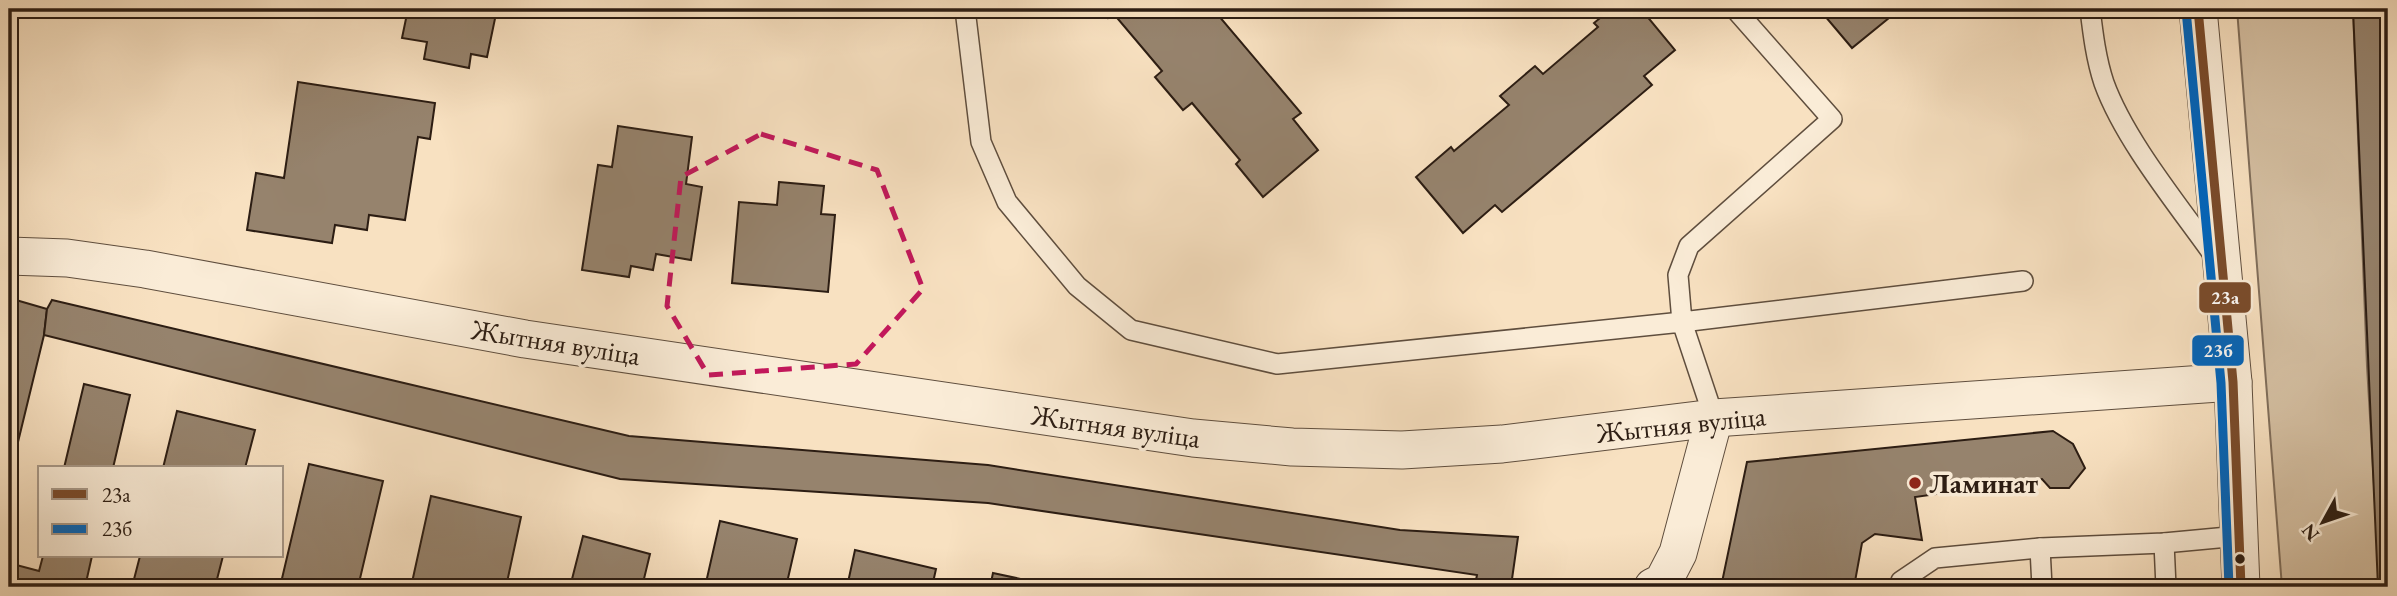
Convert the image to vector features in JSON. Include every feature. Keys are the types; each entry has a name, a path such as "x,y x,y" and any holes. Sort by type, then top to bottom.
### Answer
{"street":[{"path":"2198,9 2233,382 2241,587"},
{"name":"Жытняя вуліца","path":"9,256 67,258 145,269 525,339 1193,438 1292,447 1402,450 1503,444 1714,418 2233,382"},
{"path":"1654,587 1662,582 1678,553 1714,418"}],"lane":[{"path":"964,9 981,142 1007,202 1077,286 1131,330 1277,364 1682,322 2023,281"},
{"path":"1714,418 1682,322 1678,275 1689,246 1832,119 1735,9"},
{"path":"2090,9 2096,51 2104,82 2116,111 2222,268"},
{"path":"1901,587 1901,581 1935,558 2040,548 2164,543 2239,536"},
{"path":"2164,543 2166,587"},
{"path":"2040,548 2042,587"}],"highlighted area":[{"path":"761,134 877,170 923,289 856,364 708,375 667,306 681,177"}],"shaded area":[{"path":"2237,9 2353,9 2367,366 2380,587 2282,587"}],"building":[{"path":"408,9 497,9 487,57 471,54 469,68 424,59 427,42 402,38"},
{"path":"1101,9 1213,9 1301,113 1293,119 1318,150 1263,197 1236,164 1240,160 1192,103 1183,110 1155,77 1162,71 1113,13 1108,18"},
{"path":"1611,9 1641,9 1675,50 1644,76 1652,85 1502,212 1495,205 1463,233 1416,177 1451,147 1454,151 1509,105 1500,96 1535,66 1543,74 1598,27 1594,23"},
{"path":"1819,9 1900,9 1852,48"},
{"path":"2353,9 2388,9 2388,587 2378,587"},
{"path":"298,82 435,103 430,139 418,137 405,220 369,215 367,230 335,225 332,243 247,230 256,173 284,178"},
{"path":"618,126 692,137 686,184 702,187 691,260 656,254 653,270 631,266 629,277 582,270 598,165 612,167"},
{"path":"779,182 824,186 821,214 835,215 828,292 732,283 739,202 777,205"},
{"path":"9,298 47,309 44,335 9,479"},
{"path":"52,300 629,436 988,465 1400,530 1518,537 1511,586 1476,580 1477,575 988,503 620,479 44,335 47,309"},
{"path":"84,384 130,395 113,466 64,466"},
{"path":"177,411 255,430 246,466 163,466"},
{"path":"2053,431 2073,444 2085,468 2069,488 2050,488 2042,479 1915,497 1922,540 1875,534 1862,543 1854,587 1721,587 1747,462"},
{"path":"309,464 383,481 358,587 280,587"},
{"path":"431,496 521,517 506,587 411,587"},
{"path":"720,521 797,539 786,587 705,587"},
{"path":"583,536 650,554 642,587 570,587"},
{"path":"855,550 936,569 932,587 847,587"},
{"path":"42,558 92,558 85,587 9,587 9,563 39,571"},
{"path":"139,558 222,558 215,587 132,587"},
{"path":"993,573 1058,587 990,587"}],"transit line":[{"name":"23а","path":"2198,9 2233,382 2241,587"},
{"name":"23б","path":"2186,10 2221,383 2229,587"}],"place":[{"name":"Ламинат","path":"1915,483"}]}
